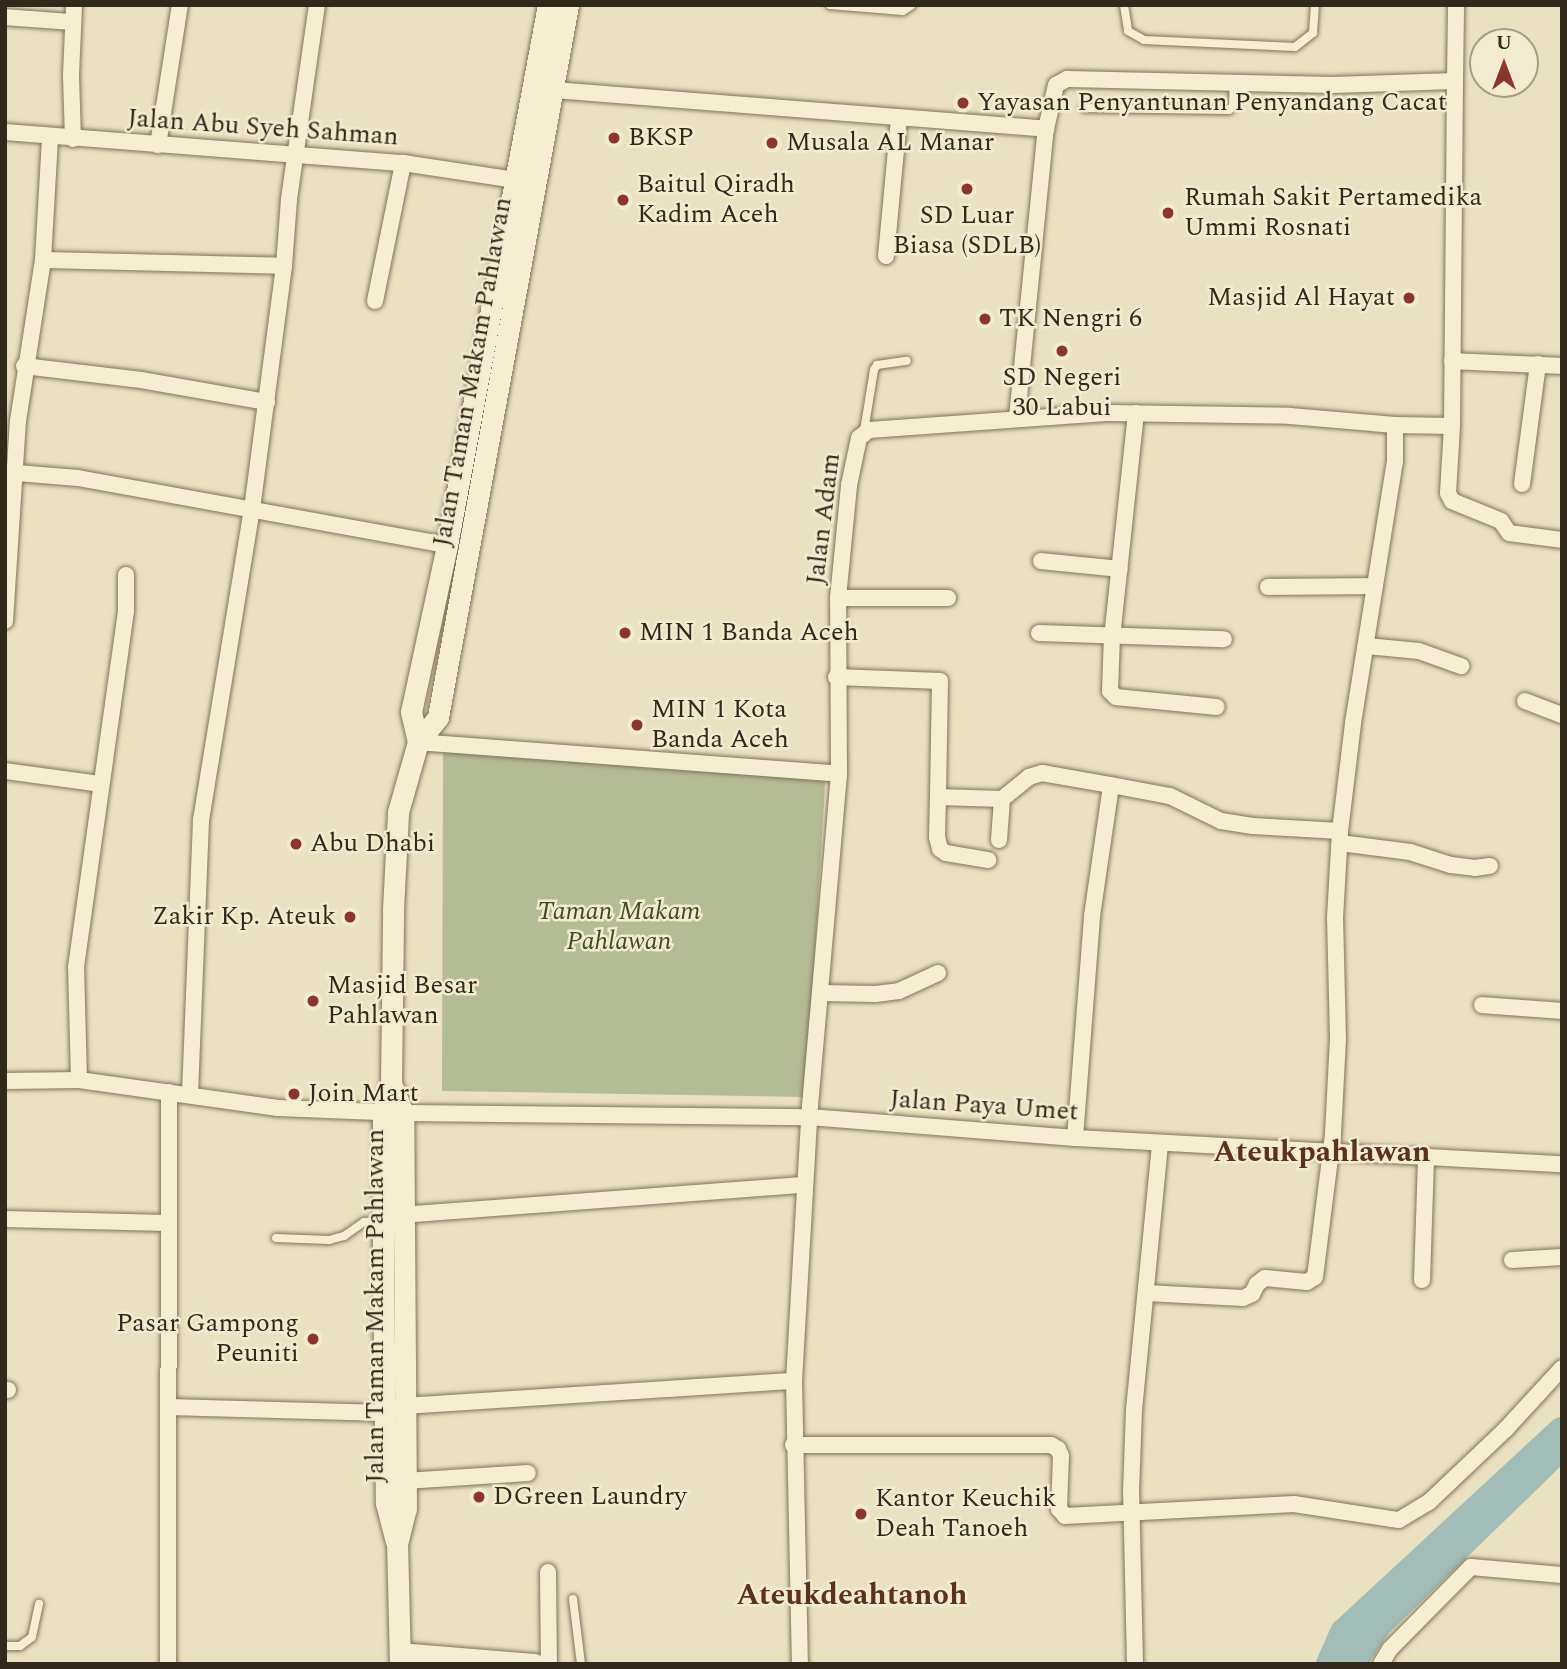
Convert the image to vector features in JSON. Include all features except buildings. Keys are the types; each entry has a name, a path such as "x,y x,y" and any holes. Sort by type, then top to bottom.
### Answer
{"street":[{"path":"73,139 74,5"},
{"path":"158,145 180,5"},
{"path":"190,1094 201,820 252,509 317,5"},
{"path":"9,472 78,478 447,545 548,5"},
{"name":"Jalan Taman Makam Pahlawan","path":"400,1658 397,1544 405,1509 405,1481 394,1410 391,1084 397,823 418,743 438,717 568,5"},
{"path":"1456,5 1452,426 1448,493 1452,501 1501,521 1508,533 1562,540"},
{"path":"5,17 72,22"},
{"path":"1017,417 1046,129 1052,91 1056,85 1067,79 1332,85 1455,81"},
{"path":"554,90 1046,129"},
{"path":"886,256 899,118"},
{"name":"Jalan Abu Syeh Sahman","path":"5,132 403,163 516,180"},
{"path":"5,621 9,472 43,260 50,137"},
{"path":"375,301 403,163"},
{"path":"43,260 284,265"},
{"path":"1452,361 1562,366"},
{"path":"1522,484 1538,364"},
{"path":"24,366 141,380 267,402"},
{"path":"1136,413 1109,687 1112,695 1168,705 1217,708"},
{"name":"Jalan Adam","path":"800,1664 793,1445 794,1381 809,1117 839,775 836,677 838,598 849,485 859,439 869,430 1017,417 1136,413 1290,416 1395,425 1452,426"},
{"path":"1146,1293 1243,1298 1252,1294 1257,1284 1265,1278 1313,1280 1323,1229 1338,1039 1335,918 1340,837 1347,766 1395,462 1395,425"},
{"name":"Jalan Taman Makam Pahlawan","path":"418,743 411,712 447,545"},
{"path":"1041,561 1120,569"},
{"path":"79,1080 76,967 126,611 126,575"},
{"path":"1268,587 1375,586"},
{"path":"838,598 948,598"},
{"path":"1039,633 1224,639"},
{"path":"1367,646 1419,651 1461,666"},
{"path":"836,677 940,681 937,837 940,849 988,860"},
{"path":"1525,701 1562,715"},
{"path":"418,743 839,775"},
{"path":"5,771 102,784"},
{"path":"938,797 1002,799 1029,777 1042,773 1170,796 1221,821 1340,837 1463,867 1490,866"},
{"path":"1075,1138 1093,916 1111,785"},
{"path":"999,840 1002,799"},
{"path":"821,993 874,994 899,991 938,973"},
{"path":"1482,1005 1562,1011"},
{"name":"Jalan Paya Umet","path":"5,1082 79,1080 278,1108 809,1117 1075,1138 1562,1164"},
{"path":"168,1664 169,1092"},
{"path":"1135,1664 1131,1512 1134,1410 1160,1143"},
{"path":"1422,1280 1426,1158"},
{"path":"392,1218 805,1185"},
{"path":"5,1219 167,1223"},
{"path":"1512,1261 1562,1257"},
{"path":"793,1445 1051,1445 1058,1449 1061,1456 1060,1513 1065,1516 1294,1504 1390,1520 1407,1517 1429,1502 1504,1430 1562,1368"},
{"path":"167,1407 394,1410 794,1381"},
{"path":"394,1410 386,1503 397,1544"},
{"path":"405,1481 528,1473"},
{"path":"1381,1664 1390,1649 1471,1567 1494,1566 1562,1575"},
{"path":"548,1572 549,1664"},
{"path":"400,1658 536,1664"}],"lane":[{"path":"831,5 903,11 912,5"},
{"path":"1124,5 1128,31 1144,40 1295,47 1313,33 1315,5"},
{"path":"1084,108 1228,110 1233,106 1234,83"},
{"path":"864,434 874,370 877,365 907,360"},
{"path":"276,1238 328,1240 344,1236 363,1222 392,1218"},
{"path":"573,1599 581,1664"},
{"path":"5,1646 20,1646 32,1637 39,1604"}],"green space":[{"name":"Taman Makam Pahlawan","path":"443,751 826,770 806,1097 442,1091"}],"water":[{"path":"1562,1431 1562,1465 1389,1633 1368,1664 1339,1664 1357,1628 1391,1592"}],"waterway":[{"path":"1331,1664 1345,1633 1562,1432"}],"place":[{"name":"Yayasan Penyantunan Penyandang Cacat","path":"963,103"},
{"name":"BKSP","path":"614,138"},
{"name":"Musala AL Manar","path":"772,143"},
{"name":"SD Luar Biasa (SDLB)","path":"967,189"},
{"name":"Baitul Qiradh Kadim Aceh","path":"623,200"},
{"name":"Rumah Sakit Pertamedika Ummi Rosnati","path":"1168,213"},
{"name":"Masjid Al Hayat","path":"1409,298"},
{"name":"TK Nengri 6","path":"985,319"},
{"name":"SD Negeri 30 Labui","path":"1062,351"},
{"name":"MIN 1 Banda Aceh","path":"625,633"},
{"name":"MIN 1 Kota Banda Aceh","path":"637,725"},
{"name":"Abu Dhabi","path":"296,844"},
{"name":"Zakir Kp. Ateuk","path":"350,917"},
{"name":"Masjid Besar Pahlawan","path":"313,1001"},
{"name":"Join Mart","path":"294,1094"},
{"name":"Pasar Gampong Peuniti","path":"313,1339"},
{"name":"DGreen Laundry","path":"479,1497"},
{"name":"Kantor Keuchik Deah Tanoeh","path":"861,1514"}],"district":[{"name":"Ateukpahlawan","path":"1322,1152"},
{"name":"Ateukdeahtanoh","path":"852,1595"}]}
